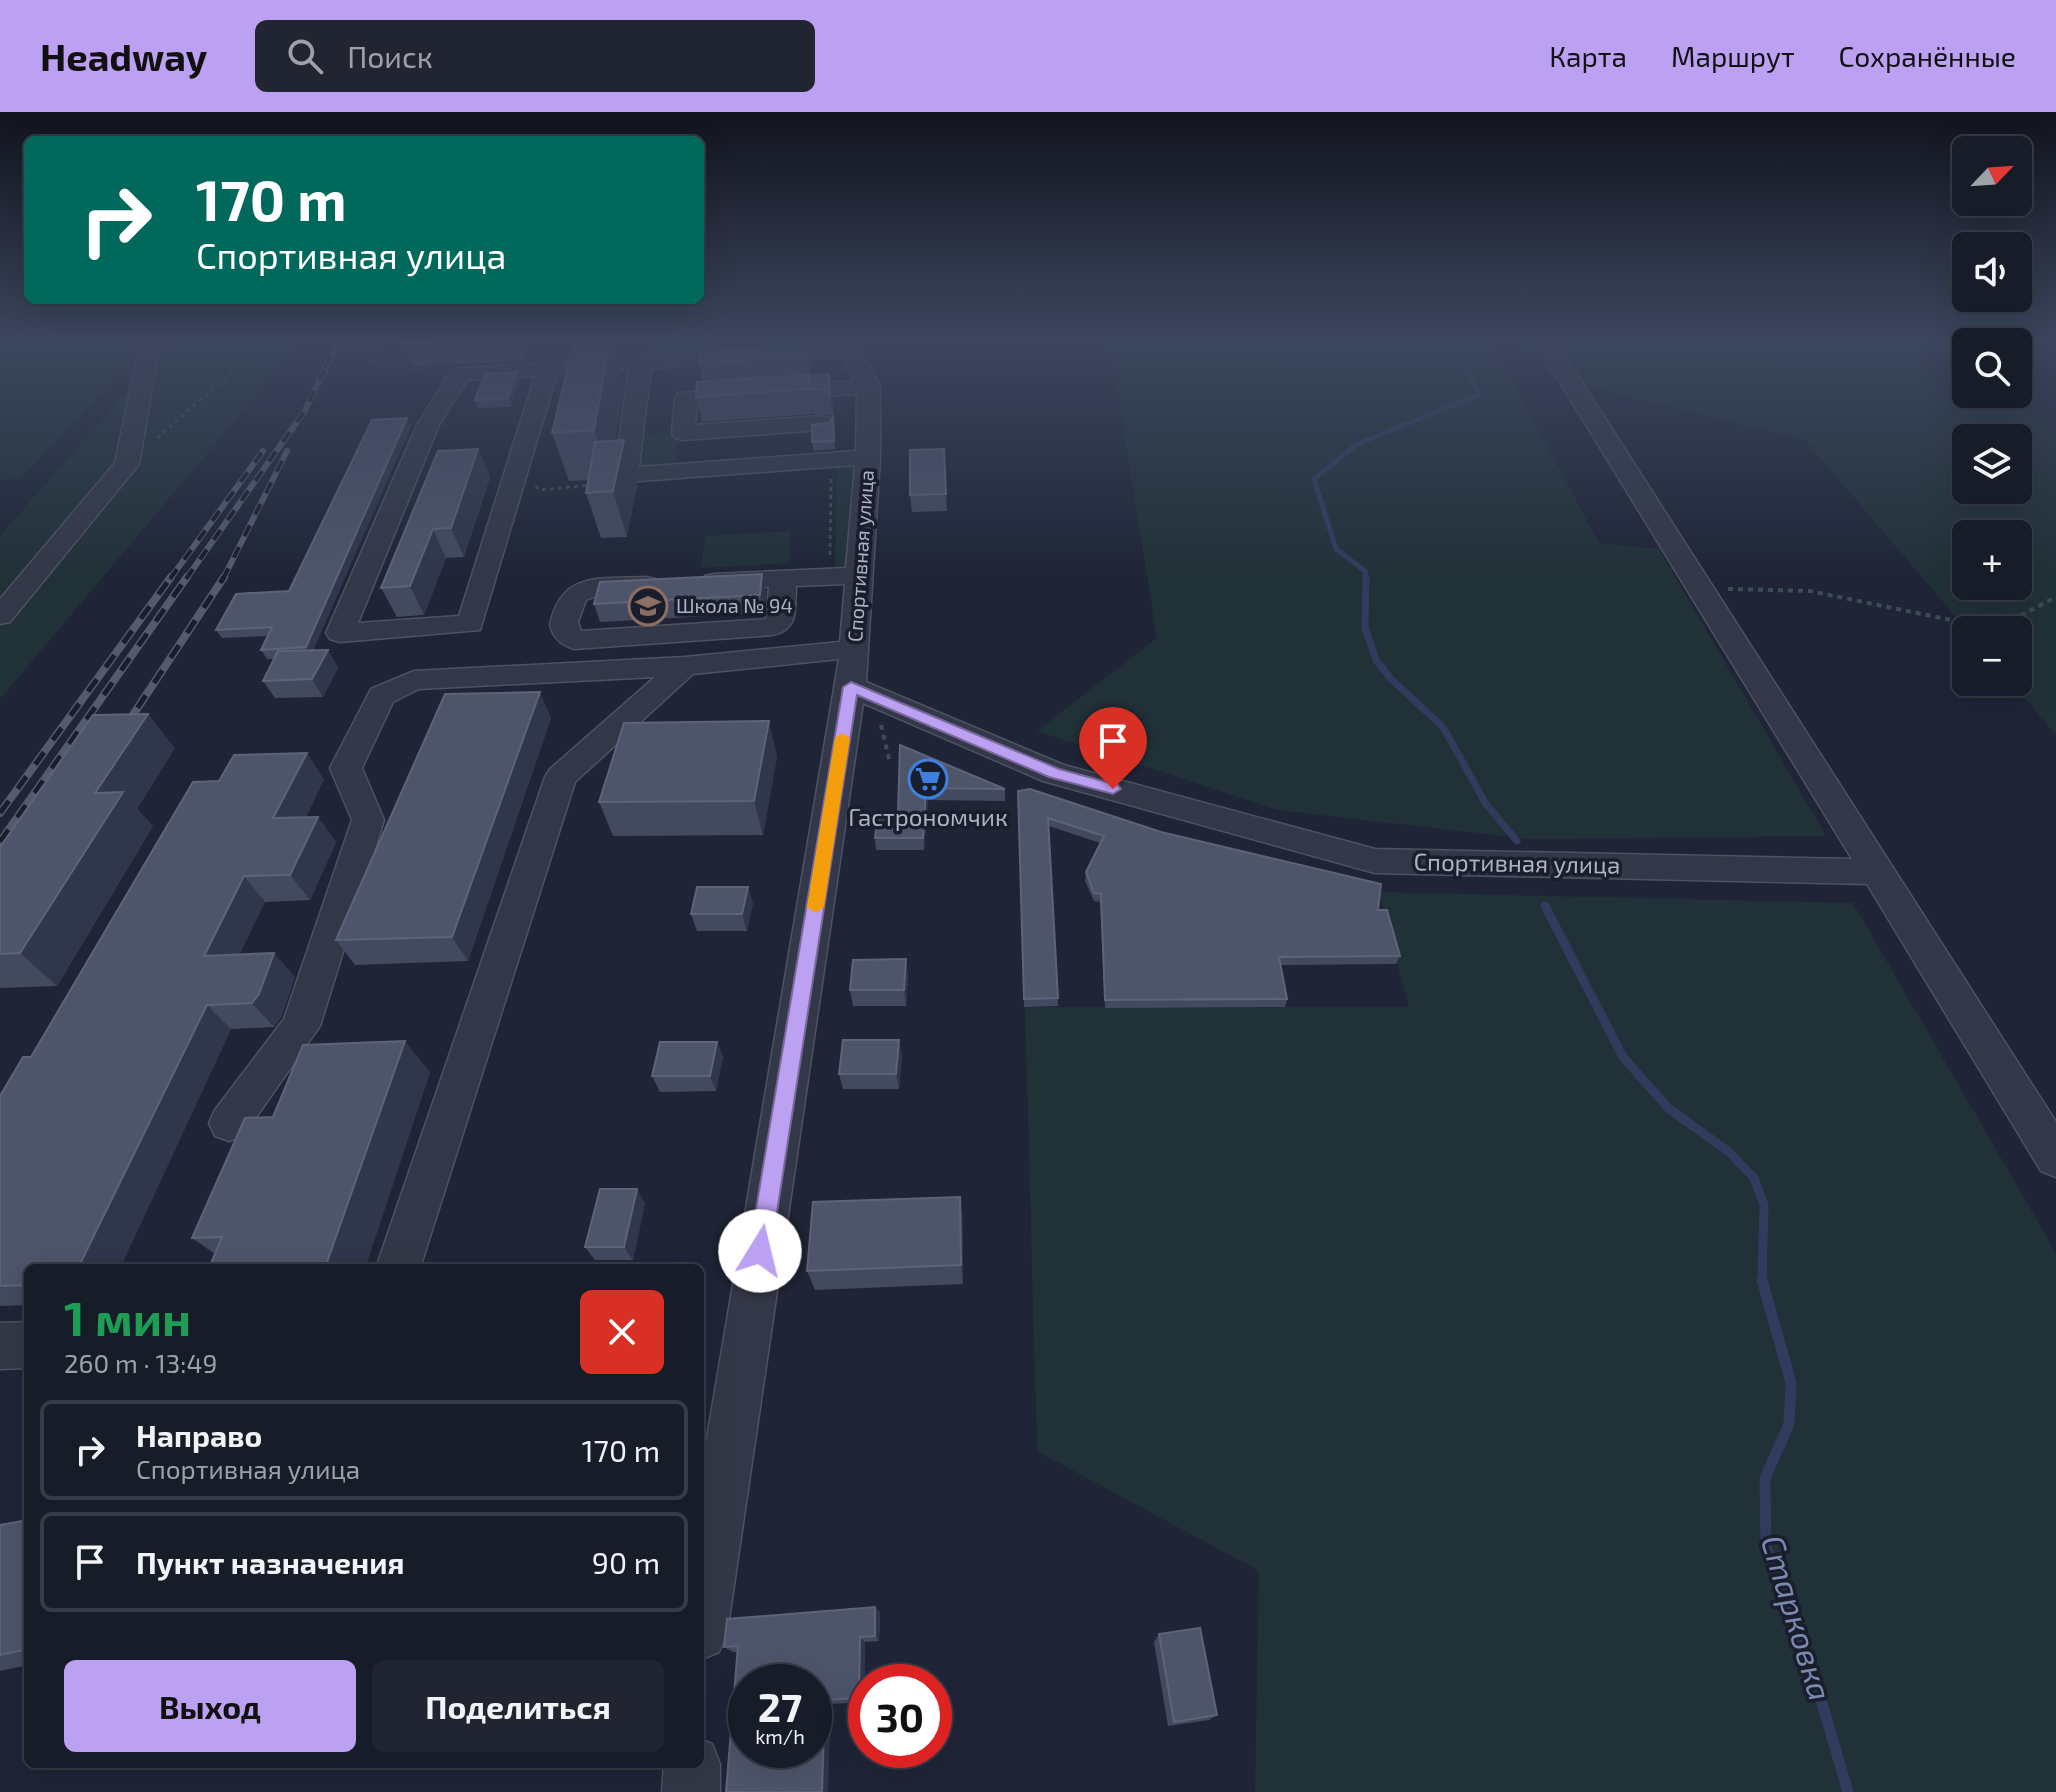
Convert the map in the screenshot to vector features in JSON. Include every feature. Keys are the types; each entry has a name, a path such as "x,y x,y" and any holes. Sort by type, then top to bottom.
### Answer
{"street":[{"path":"0,616 127,464 136,418"},
{"path":"432,418 340,633 470,624 532,418"},
{"path":"634,418 626,475 868,457"},
{"path":"684,418 683,433 821,423"},
{"name":"Спортивная улица","path":"704,1605 852,668 869,418"},
{"path":"1594,418 2056,1158"},
{"path":"694,583 860,575"},
{"path":"665,584 590,589 579,593 572,598 563,624 566,634 574,640 773,627 780,623 783,578"},
{"path":"229,1123 301,1026 368,820 346,768 381,696 414,680 685,666 852,668"},
{"path":"399,1264 561,777 685,666"},
{"name":"Спортивная улица","path":"852,668 1054,773 1375,861 1875,872"},
{"path":"0,1346 24,1345"},
{"path":"691,1792 692,1768"}],"path":[{"path":"127,464 179,418"},
{"path":"830,576 832,459"},
{"path":"518,464 539,490 614,483 626,475"},
{"path":"1703,589 1810,591 1995,629 2056,597"}],"shaded area":[{"path":"0,418 79,418 20,479 0,480"},
{"path":"103,418 237,418 0,699 0,536"},
{"path":"1122,418 1532,418 1599,543 1659,549 1826,836 1531,839 1277,810 1037,731 1157,638"},
{"path":"1717,418 2043,418 2056,430 2056,735 2023,696 2032,696 2032,616 1955,616 1804,439"},
{"path":"678,433 676,466 633,469 638,435"},
{"path":"862,460 855,571 835,572 837,462"},
{"path":"791,531 789,563 701,568 705,536"},
{"path":"1378,892 1853,903 2056,1253 2056,1792 1255,1792 1259,1571 1037,1451 1025,1007 1409,1007"}],"building":[{"path":"407,418 306,647 261,650 272,627 216,630 236,594 289,591 372,420"},
{"path":"555,418 596,418 594,430 552,433"},
{"path":"833,418 834,441 812,442 812,425 829,423"},
{"path":"624,440 613,491 586,493 595,442"},
{"path":"478,449 451,528 433,529 410,586 381,588 438,451"},
{"path":"944,449 946,494 910,495 910,450"},
{"path":"762,574 760,595 594,604 600,582"},
{"path":"328,650 312,679 263,681 278,651"},
{"path":"540,692 452,937 336,940 445,694"},
{"path":"148,714 95,793 123,792 20,953 0,954 0,847 93,715"},
{"path":"769,721 754,801 599,802 624,723"},
{"path":"900,745 1005,789 926,788 923,838 875,838 878,814 898,814"},
{"path":"307,753 273,818 318,817 290,875 244,876 204,956 274,953 259,994 252,1003 207,1005 80,1264 24,1264 24,1285 0,1286 0,1096 23,1057 31,1057 193,782 219,781 234,755"},
{"path":"1030,789 1161,832 1381,884 1378,910 1387,910 1400,956 1279,957 1287,999 1105,1000 1101,894 1094,893 1086,872 1104,836 1048,818 1058,998 1024,999 1018,791"},
{"path":"697,887 748,887 742,914 691,914"},
{"path":"906,959 904,990 850,990 853,960"},
{"path":"843,1040 899,1040 896,1074 839,1074"},
{"path":"405,1041 326,1264 211,1264 222,1237 192,1238 245,1118 273,1117 303,1045"},
{"path":"660,1042 717,1042 710,1076 652,1076"},
{"path":"600,1189 637,1189 624,1247 585,1247"},
{"path":"960,1197 961,1265 807,1271 813,1202"},
{"path":"24,1521 24,1650 0,1655 0,1525"},
{"path":"875,1607 875,1636 860,1637 860,1664 848,1664 848,1699 832,1700 832,1664 737,1664 738,1646 724,1647 727,1619"},
{"path":"1200,1628 1217,1715 1174,1722 1159,1634"},
{"path":"728,1768 823,1768 822,1792 726,1792"}],"waterway":[{"name":"Старковка","path":"1366,579 1365,571 1336,549 1314,479 1357,444 1420,418"},
{"name":"Старковка","path":"1366,579 1365,628 1376,660 1391,679 1443,727 1486,804 1517,841"},
{"name":"Старковка","path":"1545,906 1623,1057 1668,1108 1729,1152 1754,1178 1764,1205 1762,1280"},
{"name":"Старковка","path":"1762,1280 1791,1383 1789,1424 1765,1478 1766,1547 1817,1686 1848,1792"}],"railway":[{"path":"186,579 299,418"},
{"path":"170,579 263,451"},
{"path":"224,577 287,451"},
{"path":"0,813 171,577"},
{"path":"0,842 187,577"},
{"path":"121,733 224,577"}],"slow traffic":[{"path":"816,907 842,738"}],"place":[{"name":"Школа № 94","path":"648,606"},
{"name":"Гастрономчик","path":"928,779"}],"route":[{"path":"760,1251 851,687 1054,773 1113,789"}]}
